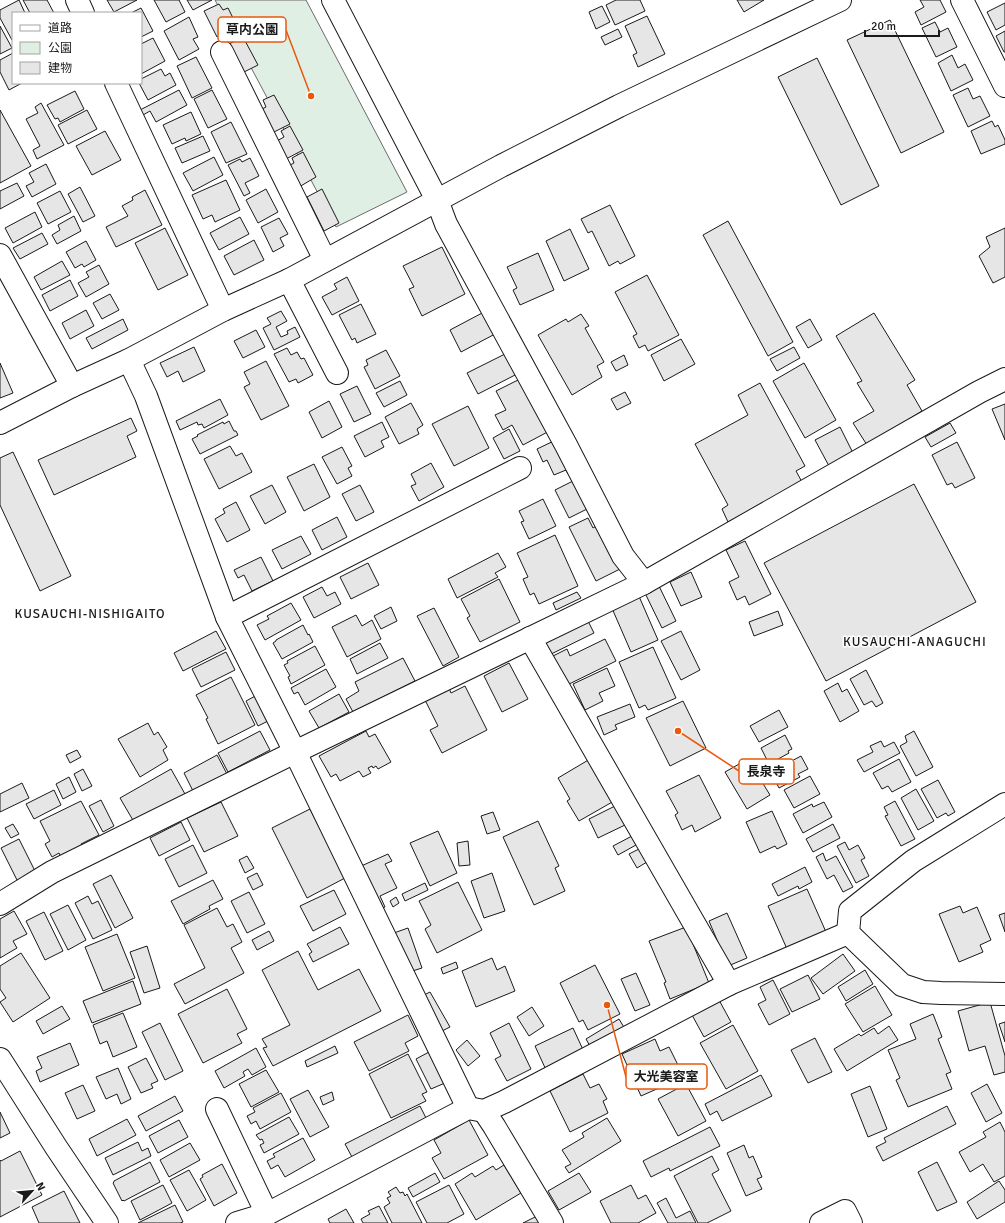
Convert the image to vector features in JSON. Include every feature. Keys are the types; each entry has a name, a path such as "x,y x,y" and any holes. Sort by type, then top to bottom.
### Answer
{"street":[{"path":"77,0 83,12"},
{"path":"333,0 437,200 446,224 566,445 623,556 644,583"},
{"path":"0,423 72,386 129,360 223,310 289,280 437,200 810,7 840,0"},
{"path":"962,0 1005,86"},
{"path":"222,52 326,260"},
{"path":"116,84 223,310"},
{"path":"0,255 72,386"},
{"path":"289,280 337,373"},
{"path":"129,360 146,396 227,617 476,1109 494,1126 552,1223"},
{"path":"0,904 52,872 295,752 644,583 979,392 1005,379"},
{"path":"227,617 520,468"},
{"path":"530,638 729,984"},
{"path":"848,933 850,911 913,862 1005,804"},
{"path":"237,1223 267,1214 476,1109 511,1098 729,984 848,933"},
{"path":"848,933 902,985 924,992 1005,994"},
{"path":"0,1059 107,1223"},
{"path":"217,1109 267,1214"},
{"path":"822,1223 845,1210 851,1223"}],"green space":[{"path":"215,0 306,0 407,192 336,227"}],"building":[{"path":"19,0 25,12 12,12 12,40 0,18 0,10"},
{"path":"23,0 47,0 53,12 29,12"},
{"path":"107,0 137,0 114,12"},
{"path":"154,0 179,0 185,12 166,22"},
{"path":"187,0 212,0 193,10"},
{"path":"616,0 640,0 645,11 615,25 606,5"},
{"path":"737,0 764,0 744,12"},
{"path":"920,0 940,0 946,12 921,25 915,12 924,7"},
{"path":"1005,3 1005,25 996,30 987,12"},
{"path":"219,4 223,10 228,8 237,26 217,37 204,11"},
{"path":"602,6 610,22 596,29 589,12"},
{"path":"141,8 153,31 142,36 142,12 133,12"},
{"path":"647,16 665,54 638,67 633,55 637,53 625,26"},
{"path":"189,17 198,37 193,39 199,49 179,60 164,31"},
{"path":"890,20 944,132 901,153 847,40"},
{"path":"935,22 940,32 948,28 957,47 936,57 922,28"},
{"path":"0,26 12,48 0,54"},
{"path":"618,29 622,37 605,45 601,37"},
{"path":"1005,31 1005,52 1004,52 996,36"},
{"path":"243,37 258,65 238,75 223,47"},
{"path":"153,38 165,61 142,73 142,44"},
{"path":"12,54 12,84 20,84 9,90 0,72 0,60"},
{"path":"952,55 958,68 965,64 973,80 951,91 938,63"},
{"path":"196,57 212,88 192,98 177,66"},
{"path":"817,58 879,186 841,205 778,77"},
{"path":"161,69 165,76 170,73 176,85 148,100 140,84 142,84 142,78"},
{"path":"968,88 973,99 980,96 990,116 968,127 953,95"},
{"path":"179,90 187,105 156,122 150,111 143,115 140,110"},
{"path":"212,90 227,119 208,128 194,99"},
{"path":"75,91 84,109 60,122 58,118 55,119 47,105"},
{"path":"274,95 290,124 270,134 258,111 266,107 263,100"},
{"path":"41,103 64,145 37,159 33,150 40,146 26,119 38,113 35,107"},
{"path":"0,110 31,166 0,183"},
{"path":"87,110 97,129 68,144 58,125"},
{"path":"191,112 201,134 186,141 185,138 172,144 163,125"},
{"path":"992,121 995,127 998,125 1005,140 1005,144 981,154 971,131"},
{"path":"231,122 247,154 226,163 211,132"},
{"path":"290,126 303,150 284,160 275,142 284,137 281,131"},
{"path":"105,131 121,160 92,175 76,146"},
{"path":"203,136 210,151 182,163 175,148"},
{"path":"303,152 316,177 299,187 288,166 294,163 292,158"},
{"path":"214,157 223,175 193,191 183,173"},
{"path":"250,158 259,176 245,183 250,193 244,196 228,165 240,159 242,162"},
{"path":"46,164 56,184 32,197 26,186 34,182 29,173"},
{"path":"226,180 240,210 215,222 212,215 203,219 192,195"},
{"path":"17,183 24,196 0,209 0,191"},
{"path":"80,187 95,216 83,222 68,194"},
{"path":"266,189 278,212 258,223 246,200"},
{"path":"322,189 339,223 324,231 307,197"},
{"path":"145,190 162,225 116,247 106,227 128,216 122,206 133,200 132,197"},
{"path":"60,191 71,212 48,224 37,203"},
{"path":"610,205 635,256 620,264 618,261 609,266 592,231 588,233 581,219"},
{"path":"35,212 42,227 13,243 5,228"},
{"path":"74,216 81,231 57,244 52,235 60,230 58,225"},
{"path":"240,217 249,234 219,250 210,233"},
{"path":"279,218 288,234 280,238 284,246 273,252 261,227"},
{"path":"728,221 793,342 768,356 703,235"},
{"path":"165,228 188,275 158,290 135,243"},
{"path":"1005,228 1005,277 993,283 979,256 990,247 986,237"},
{"path":"570,229 589,269 564,281 546,241"},
{"path":"42,233 48,244 20,259 13,248"},
{"path":"254,240 264,260 234,275 224,256"},
{"path":"86,241 96,260 84,267 82,264 75,268 66,252"},
{"path":"442,247 465,294 422,316 409,289 414,287 403,266"},
{"path":"538,253 554,290 520,305 513,290 517,288 507,267"},
{"path":"62,261 70,275 41,290 34,277"},
{"path":"99,265 109,284 86,297 78,283 89,277 86,272"},
{"path":"647,275 679,335 648,351 645,345 639,348 633,336 637,334 615,292"},
{"path":"347,277 359,301 332,315 322,297 337,289 334,284"},
{"path":"70,280 78,296 50,311 42,295"},
{"path":"110,294 119,310 102,319 93,303"},
{"path":"361,304 376,334 357,343 355,338 352,340 339,315"},
{"path":"86,310 94,326 70,339 62,323"},
{"path":"281,311 287,321 276,327 281,337 288,334 287,331 295,327 300,337 274,350 263,328 271,324 267,318"},
{"path":"484,312 495,334 461,352 450,330"},
{"path":"874,313 915,380 907,385 922,411 867,445 853,423 874,411 857,383 862,381 836,336"},
{"path":"581,314 589,326 585,328 604,362 597,366 602,377 572,395 538,335 566,319 568,322"},
{"path":"123,319 128,330 92,349 86,338"},
{"path":"810,319 822,340 808,348 796,327"},
{"path":"256,330 265,347 243,358 234,341"},
{"path":"681,339 695,364 664,381 651,355"},
{"path":"194,347 205,371 183,382 178,371 167,377 160,363"},
{"path":"794,347 800,358 777,371 770,359"},
{"path":"287,348 291,355 297,352 301,359 304,358 313,375 298,383 296,379 289,382 274,354"},
{"path":"386,350 400,376 375,389 364,367 368,365 366,360"},
{"path":"507,353 517,374 478,394 467,373"},
{"path":"624,355 628,365 616,371 611,362"},
{"path":"266,361 289,406 261,420 244,387 250,384 244,372"},
{"path":"0,363 13,393 0,398"},
{"path":"804,363 836,420 805,438 773,381"},
{"path":"524,377 555,428 523,445 512,425 503,430 495,415 506,410 496,391"},
{"path":"400,381 407,395 384,407 376,393"},
{"path":"760,383 805,466 796,471 802,482 728,522 722,509 728,505 695,444 748,415 738,395"},
{"path":"357,386 371,414 354,422 340,394"},
{"path":"625,392 631,403 617,410 611,399"},
{"path":"220,399 228,415 204,428 202,424 198,425 197,422 180,430 176,421"},
{"path":"329,401 342,427 322,438 309,412"},
{"path":"411,403 423,425 417,429 419,434 399,444 385,417"},
{"path":"1005,404 1005,440 992,409"},
{"path":"468,406 489,448 454,466 432,424"},
{"path":"131,418 137,431 127,436 136,457 54,495 38,460"},
{"path":"229,421 234,431 236,431 238,435 200,454 192,439 223,422 224,424"},
{"path":"382,422 389,437 381,441 384,447 365,457 354,436"},
{"path":"950,423 956,433 931,447 925,437"},
{"path":"840,427 853,453 829,466 815,440"},
{"path":"509,429 520,451 504,459 493,438"},
{"path":"560,438 576,470 568,474 566,470 554,475 547,460 543,462 537,449"},
{"path":"957,442 975,478 955,488 952,483 947,485 932,455"},
{"path":"230,446 236,456 242,453 252,472 219,489 204,459"},
{"path":"342,447 352,466 348,468 352,476 337,484 322,457"},
{"path":"13,452 71,576 40,591 0,505 0,458"},
{"path":"431,463 444,487 419,501 411,486 416,484 411,474"},
{"path":"314,464 330,497 304,511 287,477"},
{"path":"581,477 595,505 569,518 555,490"},
{"path":"914,484 976,602 826,681 764,563"},
{"path":"272,485 286,512 265,524 250,496"},
{"path":"360,485 374,512 356,521 342,494"},
{"path":"543,499 556,526 529,539 521,522 524,521 519,511"},
{"path":"236,502 250,530 227,542 215,519 225,513 223,509"},
{"path":"337,517 347,537 322,550 312,530"},
{"path":"588,518 593,528 601,523 624,567 596,581 569,527"},
{"path":"555,535 578,586 539,604 534,593 530,595 523,579 528,577 517,553"},
{"path":"301,536 311,554 282,569 272,550"},
{"path":"745,541 771,594 749,605 745,596 737,600 729,582 739,577 726,550"},
{"path":"498,553 506,567 495,573 498,577 457,598 448,579"},
{"path":"261,557 273,581 252,591 244,575 238,578 234,570"},
{"path":"368,563 379,585 351,599 340,577"},
{"path":"691,572 702,597 681,606 670,582"},
{"path":"499,579 520,622 480,642 467,618 470,616 461,599"},
{"path":"658,584 676,621 662,628 644,591"},
{"path":"322,587 327,596 335,592 341,604 314,618 303,597"},
{"path":"577,592 581,598 556,610 553,603"},
{"path":"638,594 658,640 631,652 611,606"},
{"path":"291,603 301,620 265,640 257,625 269,619 267,616"},
{"path":"391,607 397,621 381,629 374,616"},
{"path":"434,608 459,657 443,666 417,616"},
{"path":"778,611 783,625 754,636 749,622"},
{"path":"356,615 362,626 372,620 381,639 347,657 332,627"},
{"path":"587,619 594,633 545,657 538,643"},
{"path":"303,625 313,642 282,659 273,643"},
{"path":"216,631 226,649 183,671 174,653"},
{"path":"681,631 700,670 681,680 661,641"},
{"path":"605,639 616,661 561,688 547,659 567,649 570,656"},
{"path":"380,643 388,658 357,674 350,659"},
{"path":"315,646 325,665 291,684 288,677 290,676 284,665 288,663 287,661"},
{"path":"653,647 676,698 648,710 645,705 639,708 619,662"},
{"path":"226,652 235,670 201,687 192,669"},
{"path":"403,658 415,681 353,712 346,699 359,691 355,682"},
{"path":"509,663 528,699 502,712 484,676"},
{"path":"607,668 615,686 599,693 603,701 585,710 573,684"},
{"path":"326,669 336,687 305,705 298,692 294,694 291,688"},
{"path":"866,670 883,703 876,707 872,701 864,705 850,679"},
{"path":"231,677 255,725 218,744 206,719 208,718 196,695"},
{"path":"838,683 842,692 847,689 859,711 840,722 824,691"},
{"path":"465,686 487,730 442,753 430,730 438,726 425,700 449,688 451,693"},
{"path":"339,694 349,712 319,728 309,711"},
{"path":"257,695 270,720 258,726 246,701"},
{"path":"683,701 706,748 670,766 646,718"},
{"path":"630,704 635,717 615,725 617,729 604,735 597,717"},
{"path":"779,710 788,727 759,742 750,726"},
{"path":"148,723 154,735 158,732 167,747 163,750 168,760 140,777 118,739"},
{"path":"260,731 270,750 228,772 218,753"},
{"path":"366,731 369,737 375,734 391,762 378,769 376,766 373,768 372,766 368,768 371,773 363,777 359,771 340,781 336,774 331,777 319,756"},
{"path":"914,731 933,767 916,776 900,746 907,742 905,736"},
{"path":"785,735 792,749 788,751 789,753 769,764 761,748"},
{"path":"881,741 884,747 894,742 900,753 864,772 857,760 873,752 870,746"},
{"path":"77,750 81,757 70,763 66,755"},
{"path":"217,755 227,774 193,791 184,773"},
{"path":"801,756 808,769 798,774 800,777 779,788 771,772"},
{"path":"590,759 614,801 579,821 567,801 570,799 558,778"},
{"path":"748,759 770,795 747,809 725,772"},
{"path":"899,759 911,782 892,792 888,786 882,789 873,773"},
{"path":"83,769 92,786 82,791 74,774"},
{"path":"171,769 185,794 134,822 120,798"},
{"path":"699,775 721,818 695,832 692,825 682,830 675,815 678,813 666,791"},
{"path":"810,776 820,794 794,808 784,790"},
{"path":"69,777 76,792 63,799 56,784"},
{"path":"938,780 955,812 948,816 946,813 937,818 921,789"},
{"path":"22,783 29,798 0,812 0,794"},
{"path":"916,789 934,821 918,830 901,798"},
{"path":"54,790 61,805 34,819 26,804"},
{"path":"101,800 114,826 103,832 89,806"},
{"path":"81,801 99,835 81,844 83,848 62,859 59,853 52,857 45,844 50,841 40,821"},
{"path":"895,801 915,839 901,846 885,816 888,815 884,807"},
{"path":"221,802 238,836 204,852 187,818"},
{"path":"824,802 832,817 803,833 793,814 812,804 813,807"},
{"path":"615,806 625,825 598,838 589,819"},
{"path":"310,809 345,878 307,898 272,828"},
{"path":"772,811 787,844 777,849 775,846 760,853 746,822"},
{"path":"493,812 500,830 487,834 481,816"},
{"path":"538,821 559,866 555,868 565,891 534,905 503,837"},
{"path":"181,822 190,840 159,856 150,838"},
{"path":"13,824 19,834 11,838 5,828"},
{"path":"833,824 840,838 813,852 806,839"},
{"path":"438,831 457,873 430,886 410,843"},
{"path":"632,836 636,845 618,855 613,846"},
{"path":"19,839 36,873 18,882 1,848"},
{"path":"468,841 470,865 459,866 457,843"},
{"path":"845,842 849,850 858,845 865,858 861,860 869,876 856,883 837,846"},
{"path":"193,845 207,873 179,887 165,859"},
{"path":"645,846 652,859 637,868 629,854"},
{"path":"823,853 826,861 836,856 853,887 843,892 834,875 827,879 816,857"},
{"path":"388,854 392,861 385,864 397,888 380,896 385,907 379,909 359,867"},
{"path":"247,856 254,868 245,873 239,860"},
{"path":"805,867 812,882 799,889 798,886 778,896 772,884"},
{"path":"257,873 263,885 253,890 247,878"},
{"path":"492,873 505,911 484,918 471,881"},
{"path":"111,875 133,918 115,928 93,884"},
{"path":"213,880 223,899 209,906 210,909 183,924 171,901"},
{"path":"458,882 482,930 437,953 425,929 431,925 419,901"},
{"path":"425,883 428,890 405,901 402,894"},
{"path":"807,889 826,932 787,949 768,906"},
{"path":"334,890 346,914 313,931 300,906"},
{"path":"249,892 265,924 247,933 231,901"},
{"path":"88,896 92,904 98,901 112,930 93,939 75,903"},
{"path":"396,897 399,903 393,907 390,901"},
{"path":"68,905 86,940 68,950 50,914"},
{"path":"960,906 963,913 977,907 991,940 980,945 983,952 959,962 939,914"},
{"path":"217,908 227,927 233,924 242,942 231,948 244,973 185,1004 174,984 205,968 184,925"},
{"path":"14,911 27,934 13,941 17,948 0,958 0,919"},
{"path":"44,912 63,951 45,960 26,921"},
{"path":"727,913 747,958 728,966 709,921"},
{"path":"1005,913 1005,932 999,915"},
{"path":"340,927 349,944 313,962 309,954 312,952 307,944"},
{"path":"686,927 709,983 670,999 664,983 666,982 649,941"},
{"path":"408,928 422,968 406,973 391,934"},
{"path":"269,931 274,941 257,950 252,940"},
{"path":"117,934 135,978 103,991 85,947"},
{"path":"147,946 160,988 144,993 130,952"},
{"path":"298,951 318,990 359,969 381,1011 273,1066 263,1048 267,1047 262,1039 290,1025 262,970"},
{"path":"21,953 50,998 13,1022 0,1002 6,998 0,989 0,966"},
{"path":"843,954 855,971 823,994 811,978"},
{"path":"492,958 497,970 505,966 515,991 476,1007 462,971"},
{"path":"456,962 458,968 443,974 441,968"},
{"path":"595,965 620,1014 588,1030 583,1020 579,1022 560,983"},
{"path":"865,970 873,984 846,1001 838,987"},
{"path":"636,973 650,1005 635,1011 621,979"},
{"path":"808,975 820,999 792,1012 780,989"},
{"path":"773,980 790,1014 769,1025 758,1004 766,1000 760,987"},
{"path":"133,981 141,1004 92,1023 83,1001"},
{"path":"875,986 892,1015 863,1032 845,1004"},
{"path":"227,989 247,1029 237,1034 242,1043 203,1063 178,1014"},
{"path":"430,992 450,1027 438,1033 418,998"},
{"path":"719,1000 731,1022 704,1037 692,1015"},
{"path":"990,1002 1005,1056 1005,1072 994,1075 985,1046 969,1051 958,1011"},
{"path":"62,1006 70,1019 43,1034 36,1021"},
{"path":"532,1007 544,1026 529,1036 517,1017"},
{"path":"123,1013 137,1047 113,1057 107,1041 100,1044 93,1025"},
{"path":"933,1014 942,1037 938,1039 951,1072 946,1074 952,1089 908,1107 896,1080 900,1078 888,1050 916,1039 910,1024"},
{"path":"408,1015 418,1036 405,1043 409,1051 369,1071 354,1042"},
{"path":"619,1019 625,1029 591,1048 586,1039"},
{"path":"1005,1022 1005,1042 999,1024"},
{"path":"160,1023 183,1071 165,1080 142,1032"},
{"path":"509,1023 531,1069 507,1081 495,1059 501,1056 490,1033"},
{"path":"733,1025 758,1071 726,1089 700,1043"},
{"path":"889,1026 898,1040 847,1071 834,1049 859,1034 861,1036 874,1028 878,1034"},
{"path":"573,1028 585,1054 547,1072 535,1046"},
{"path":"815,1038 832,1072 808,1083 791,1050"},
{"path":"655,1039 660,1051 669,1047 679,1067 654,1079 659,1088 641,1096 622,1054"},
{"path":"467,1040 480,1056 468,1066 456,1050"},
{"path":"70,1043 79,1065 40,1082 36,1071 42,1068 37,1057"},
{"path":"335,1046 338,1053 307,1067 305,1061"},
{"path":"256,1048 266,1067 252,1075 248,1069 243,1072 245,1076 224,1088 215,1071"},
{"path":"429,1052 445,1083 431,1089 416,1059"},
{"path":"408,1054 427,1092 422,1094 426,1101 391,1118 369,1074"},
{"path":"146,1058 158,1081 151,1084 153,1088 141,1093 128,1067"},
{"path":"118,1068 131,1099 121,1104 117,1094 106,1099 96,1077"},
{"path":"266,1070 279,1092 251,1107 239,1084"},
{"path":"583,1074 590,1088 599,1084 607,1099 603,1101 608,1113 570,1132 550,1091"},
{"path":"761,1075 772,1096 722,1121 717,1111 710,1115 705,1104"},
{"path":"686,1084 706,1121 678,1136 658,1099"},
{"path":"987,1084 1002,1113 986,1122 971,1093"},
{"path":"83,1085 95,1111 77,1119 65,1093"},
{"path":"870,1086 887,1129 868,1137 851,1094"},
{"path":"308,1090 329,1127 310,1137 290,1099"},
{"path":"332,1092 334,1100 323,1105 320,1097"},
{"path":"281,1093 291,1112 260,1129 256,1121 251,1124 247,1116 255,1112 253,1108"},
{"path":"175,1096 183,1111 146,1131 138,1116"},
{"path":"420,1106 426,1118 352,1157 345,1144"},
{"path":"947,1106 956,1124 883,1161 876,1147 886,1142 884,1138"},
{"path":"0,1112 10,1133 0,1138"},
{"path":"289,1117 299,1134 264,1153 260,1145 264,1143 262,1139 260,1140 256,1135"},
{"path":"607,1118 621,1141 569,1173 565,1167 571,1164 562,1150 584,1137 582,1133"},
{"path":"127,1119 136,1135 97,1156 89,1139"},
{"path":"179,1120 188,1137 158,1153 149,1136"},
{"path":"469,1120 488,1155 444,1179 432,1158 441,1153 434,1140"},
{"path":"1000,1122 1005,1132 1005,1176 994,1182 983,1164 970,1172 959,1152 986,1137 983,1132"},
{"path":"710,1127 720,1146 670,1171 669,1168 651,1177 643,1161"},
{"path":"303,1138 315,1160 285,1177 278,1165 271,1169 267,1161 275,1157 273,1154"},
{"path":"138,1142 142,1151 148,1148 151,1156 113,1175 105,1158"},
{"path":"190,1143 200,1160 169,1177 160,1160"},
{"path":"744,1145 749,1158 753,1156 762,1177 757,1179 762,1189 746,1196 727,1153"},
{"path":"20,1151 42,1195 0,1217 0,1160 1,1161"},
{"path":"712,1156 719,1170 712,1174 731,1211 707,1223 698,1223 674,1176"},
{"path":"150,1162 160,1182 122,1201 113,1183 114,1181"},
{"path":"937,1162 957,1202 937,1211 918,1172"},
{"path":"222,1164 237,1193 214,1206 200,1179 203,1177 202,1175"},
{"path":"504,1165 521,1193 476,1220 455,1184 472,1173 475,1177 493,1166 496,1170"},
{"path":"189,1170 206,1200 187,1211 170,1180"},
{"path":"435,1173 440,1182 413,1197 408,1188"},
{"path":"579,1173 591,1192 559,1210 548,1191"},
{"path":"999,1181 1005,1190 1005,1202 977,1219 967,1202"},
{"path":"163,1185 172,1203 140,1220 131,1201"},
{"path":"449,1185 464,1214 447,1223 427,1223 416,1202"},
{"path":"631,1185 638,1199 646,1195 656,1213 638,1223 611,1223 600,1201"},
{"path":"396,1187 400,1193 403,1192 405,1196 407,1194 422,1223 392,1223 384,1207 390,1203 387,1198 391,1196 388,1192"},
{"path":"64,1191 80,1223 39,1223 32,1207"},
{"path":"666,1198 676,1218 690,1211 696,1223 668,1223 657,1203"},
{"path":"175,1205 183,1222 138,1223"},
{"path":"379,1206 388,1223 363,1223 361,1219 370,1214 368,1211"},
{"path":"346,1209 354,1223 330,1223 328,1219"},
{"path":"539,1215 543,1223 523,1223"}],"place":[{"name":"草内公園","path":"311,96"},
{"name":"長泉寺","path":"678,731"},
{"name":"大光美容室","path":"607,1005"}],"district":[{"name":"KUSAUCHI-NISHIGAITO","path":"90,614"},
{"name":"KUSAUCHI-ANAGUCHI","path":"915,642"}]}
